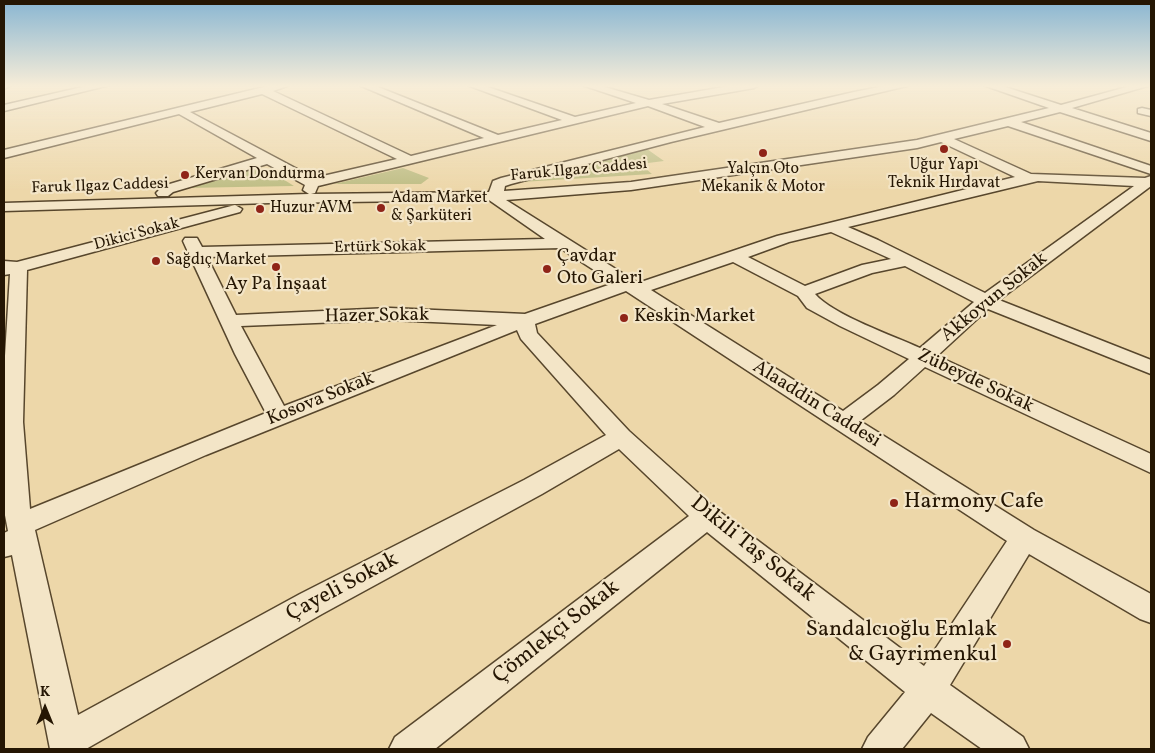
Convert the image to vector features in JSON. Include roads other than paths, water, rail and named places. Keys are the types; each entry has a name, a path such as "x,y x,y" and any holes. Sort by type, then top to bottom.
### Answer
{"street":[{"path":"4,154 139,120"},
{"path":"197,120 268,159 311,187 410,160 578,120"},
{"path":"326,120 410,160"},
{"path":"450,120 496,139"},
{"path":"698,120 718,127"},
{"path":"495,192 498,184 506,181 747,120"},
{"name":"Faruk Ilgaz Caddesi","path":"4,196 163,193 311,187 495,192 693,170 802,152 905,138 977,120"},
{"name":"Faruk Ilgaz Caddesi","path":"4,207 631,186 917,144 1016,120"},
{"path":"1096,120 1151,137"},
{"path":"1009,122 1149,177"},
{"path":"942,138 1028,178 1149,177"},
{"path":"163,193 168,189 268,159"},
{"name":"Akkoyun Sokak","path":"843,422 886,390 986,301 1149,177"},
{"name":"Kosova Sokak","path":"15,536 94,496 221,440 524,320 783,240 1028,178"},
{"name":"Alaaddin Caddesi","path":"495,192 495,199 630,288 1024,538 1151,609"},
{"name":"Dikici Sokak","path":"9,268 270,199"},
{"path":"183,223 229,321 279,417"},
{"path":"833,227 907,261 986,301 1150,365"},
{"name":"Ertürk Sokak","path":"196,252 563,243"},
{"name":"Zübeyde Sokak","path":"734,256 804,292 814,304 846,322 1151,464"},
{"path":"804,292 868,269 907,261"},
{"path":"9,268 9,482 15,536 67,745"},
{"name":"Hazer Sokak","path":"229,321 390,314 524,320"},
{"name":"Dikili Taş Sokak","path":"524,320 528,336 621,437 707,517 928,690 1011,749"},
{"name":"Çayeli Sokak","path":"67,745 311,604 534,487 621,437"},
{"name":"Çömlekçi Sokak","path":"407,749 707,517"},
{"path":"880,749 928,690 1024,538"}],"place":[{"name":"Uğur Yapı Teknik Hırdavat","path":"944,149"},
{"name":"Yalçın Oto Mekanik & Motor","path":"763,153"},
{"name":"Kervan Dondurma","path":"185,175"},
{"name":"Adam Market & Şarküteri","path":"381,208"},
{"name":"Huzur AVM","path":"260,209"},
{"name":"Sağdıç Market","path":"156,261"},
{"name":"Ay Pa İnşaat","path":"276,267"},
{"name":"Çavdar Oto Galeri","path":"547,269"},
{"name":"Keskin Market","path":"624,318"},
{"name":"Harmony Cafe","path":"894,503"},
{"name":"Sandalcıoğlu Emlak & Gayrimenkul","path":"1007,644"}]}
